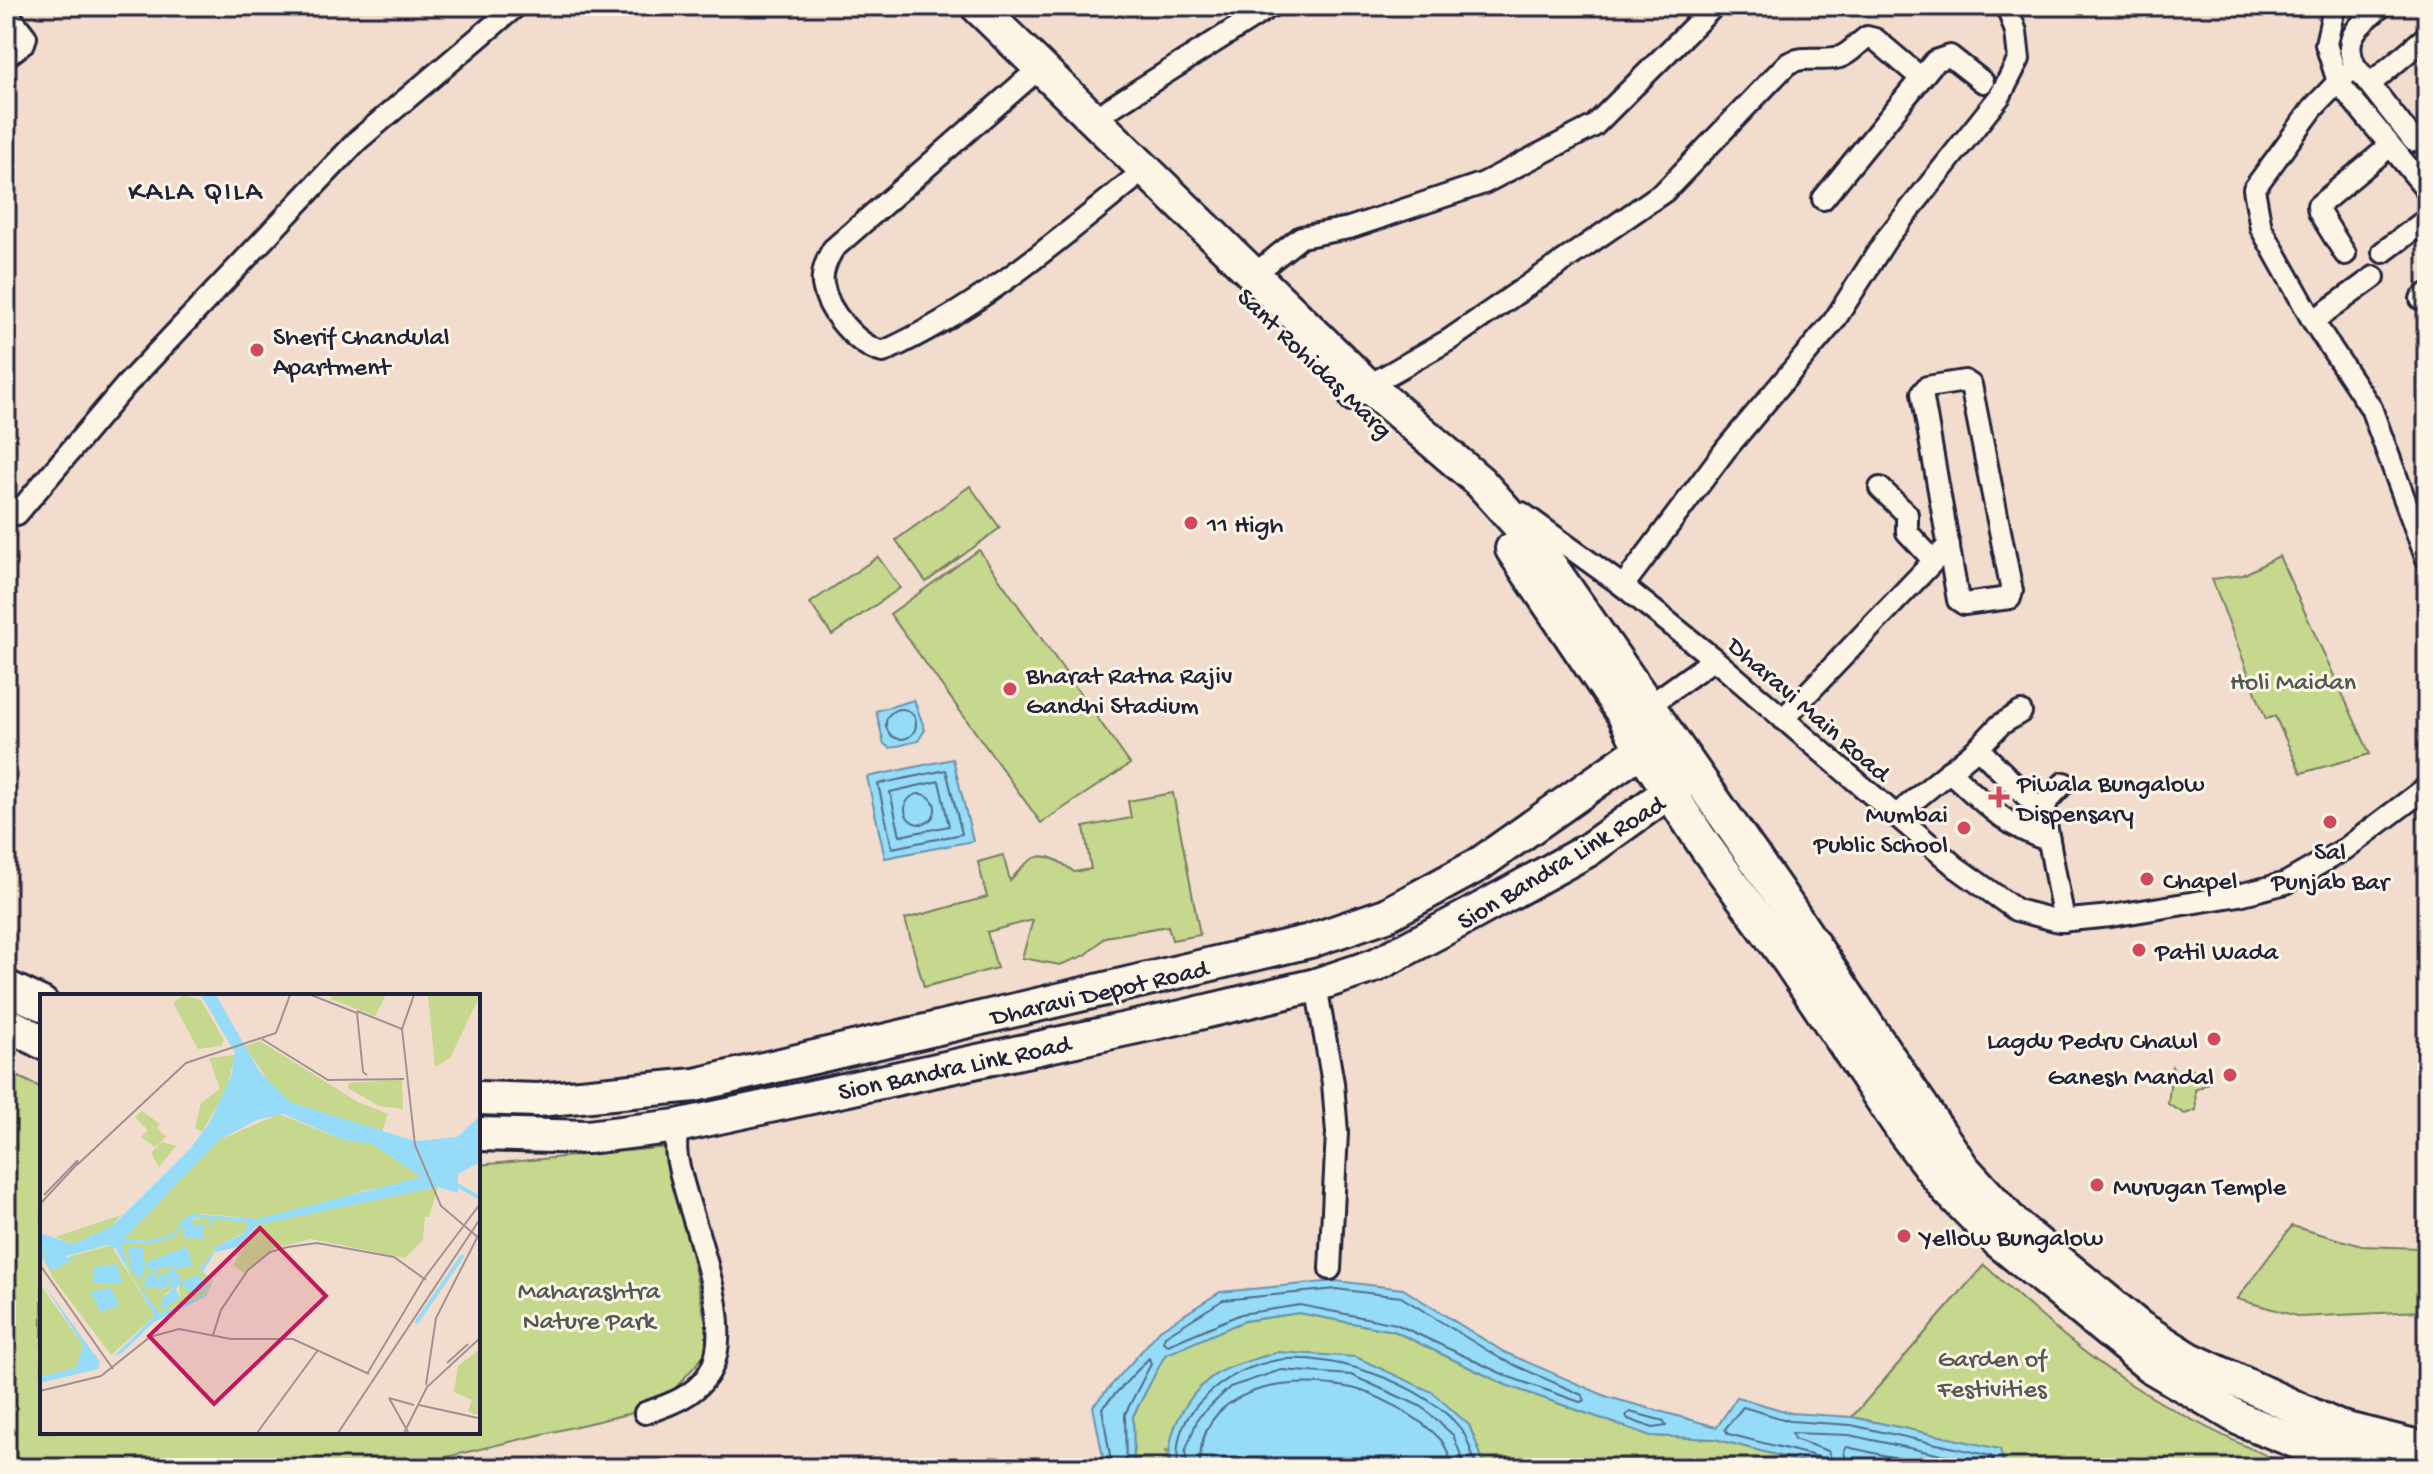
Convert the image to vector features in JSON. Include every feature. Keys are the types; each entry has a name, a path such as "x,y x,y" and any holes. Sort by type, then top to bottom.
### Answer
{"main road":[{"name":"Sant Rohidas Marg","path":"967,9 1093,119 1461,494 1520,557 1624,715 1653,728"},
{"name":"Sant Rohidas Marg","path":"967,9 1027,79 1131,181 1259,291"},
{"name":"Sant Rohidas Marg","path":"1360,393 1480,482 1533,541 1653,728"},
{"path":"1653,728 1682,783 1776,889 1963,1168 2015,1225 2139,1327 2376,1468"},
{"name":"Dharavi Depot Road","path":"480,1098 538,1100 695,1085 1310,941 1386,915 1478,865 1653,728"},
{"name":"Sion Bandra Link Road","path":"480,1134 588,1137 677,1126 1316,985 1376,965 1588,850 1682,783"},
{"path":"1121,986 1132,1028"},
{"path":"6,987 40,1003"},
{"path":"1023,1008 1031,1049"},
{"path":"6,1023 40,1041"},
{"path":"2334,1441 2427,1449"}],"street":[{"path":"17,514 127,384 358,140 516,6"},
{"path":"1093,119 1271,6"},
{"path":"1259,291 1301,237 1349,228 1484,183 1594,126 1714,6"},
{"path":"1623,586 1726,449 1834,321 1887,238 2000,96 2019,59 2016,32 2007,6"},
{"path":"2382,6 2353,31 2348,44 2355,66 2414,141"},
{"path":"2335,8 2326,44 2338,82 2427,190"},
{"path":"6,11 26,37 24,43 6,57"},
{"path":"2370,84 2427,36"},
{"path":"1360,393 1449,340 1665,191 1769,82 1798,57 1828,59 1844,56 1867,37 1875,39 1921,78"},
{"path":"2326,44 2348,44"},
{"path":"1823,199 1935,61 1950,56 1983,82"},
{"path":"2355,66 2313,108 2254,189 2261,228 2313,321 2371,408 2427,560"},
{"path":"1027,79 833,249 825,263 823,283 831,307 862,343 883,352 912,339 1011,279 1131,181"},
{"path":"2345,254 2318,206 2323,198 2390,146"},
{"path":"2383,252 2427,219"},
{"path":"2313,321 2374,277"},
{"path":"1967,381 1971,385 2012,596 1961,604 1949,545 1922,393 1927,387 1967,381"},
{"name":"Dharavi Main Road","path":"1480,482 1623,586 1714,659 1956,867 2016,910 2064,921 2239,895 2286,883 2345,849 2427,787"},
{"path":"1880,488 1907,514 1907,532 1934,561"},
{"path":"1783,719 1949,545"},
{"path":"1653,728 1714,659"},
{"path":"1895,816 1978,748 2000,725 2021,712"},
{"path":"1978,748 2044,814"},
{"path":"1949,771 2008,823 2025,834 2049,840"},
{"path":"2064,783 2047,801 2044,814 2064,921"},
{"path":"1316,985 1333,1083 1337,1133 1330,1269"},
{"path":"645,1413 672,1404 695,1390 709,1375 718,1351 718,1318 676,1155 677,1126"}],"green space":[{"path":"970,486 1000,528 926,582 896,540"},
{"name":"Bharat Ratna Rajiv Gandhi Stadium","path":"979,550 1130,764 1041,823 890,614"},
{"name":"Holi Maidan","path":"2279,556 2370,754 2301,773 2275,716 2266,719 2212,579 2243,575"},
{"path":"878,557 900,588 832,635 810,603"},
{"path":"1173,793 1200,935 1172,940 1168,926 1105,937 1086,955 1060,965 1022,958 1033,920 987,932 997,968 924,987 905,919 987,897 978,862 1003,855 1010,881 1025,864 1039,857 1055,859 1074,872 1091,869 1084,827 1131,818 1128,801"},
{"path":"2172,1067 2175,1073 2190,1067 2209,1083 2195,1090 2196,1110 2185,1114 2168,1104"},
{"name":"Maharashtra Nature Park","path":"6,1071 40,1087 40,1434 480,1434 480,1165 669,1147 711,1348 671,1393 632,1413 400,1468 6,1468"},
{"path":"2292,1226 2362,1246 2420,1248 2420,1311 2300,1317 2237,1299"},
{"name":"Garden of Festivities","path":"1984,1265 2071,1341 2127,1382 2209,1429 2296,1468 2013,1468 2004,1465 1999,1449 1852,1417"},
{"path":"1299,1313 1394,1331 1506,1385 1651,1436 1715,1439 1826,1468 1486,1468 1469,1425 1166,1451 1171,1468 1134,1468 1133,1416 1165,1354 1244,1321"}],"water":[{"path":"914,700 925,730 918,741 890,748 884,744 876,711"},
{"path":"953,759 973,841 885,858 867,777"},
{"path":"1336,1281 1403,1289 1504,1352 1608,1397 1717,1427 1737,1397 1791,1413 1852,1417 2000,1449 2004,1465 2013,1468 1826,1468 1715,1439 1651,1436 1506,1385 1394,1331 1299,1313 1244,1321 1165,1355 1133,1416 1134,1468 1105,1468 1093,1406 1160,1330 1220,1292"},
{"path":"1278,1352 1356,1357 1432,1392 1469,1425 1486,1468 1171,1468 1169,1455 1175,1426 1201,1386 1224,1370"}],"place":[{"name":"Sherif Chandulal Apartment","path":"257,350"},
{"name":"11 High","path":"1191,523"},
{"name":"Bharat Ratna Rajiv Gandhi Stadium","path":"1010,689"},
{"name":"Piwala Bungalow Dispensary","path":"1999,797"},
{"name":"Sal Punjab Bar","path":"2330,822"},
{"name":"Mumbai Public School","path":"1964,828"},
{"name":"Chapel","path":"2147,879"},
{"name":"Patil Wada","path":"2139,950"},
{"name":"Lagdu Pedru Chawl","path":"2214,1039"},
{"name":"Ganesh Mandal","path":"2230,1075"},
{"name":"Murugan Temple","path":"2097,1185"},
{"name":"Yellow Bungalow","path":"1904,1236"}],"district":[{"name":"KALA QILA","path":"196,189"}]}
